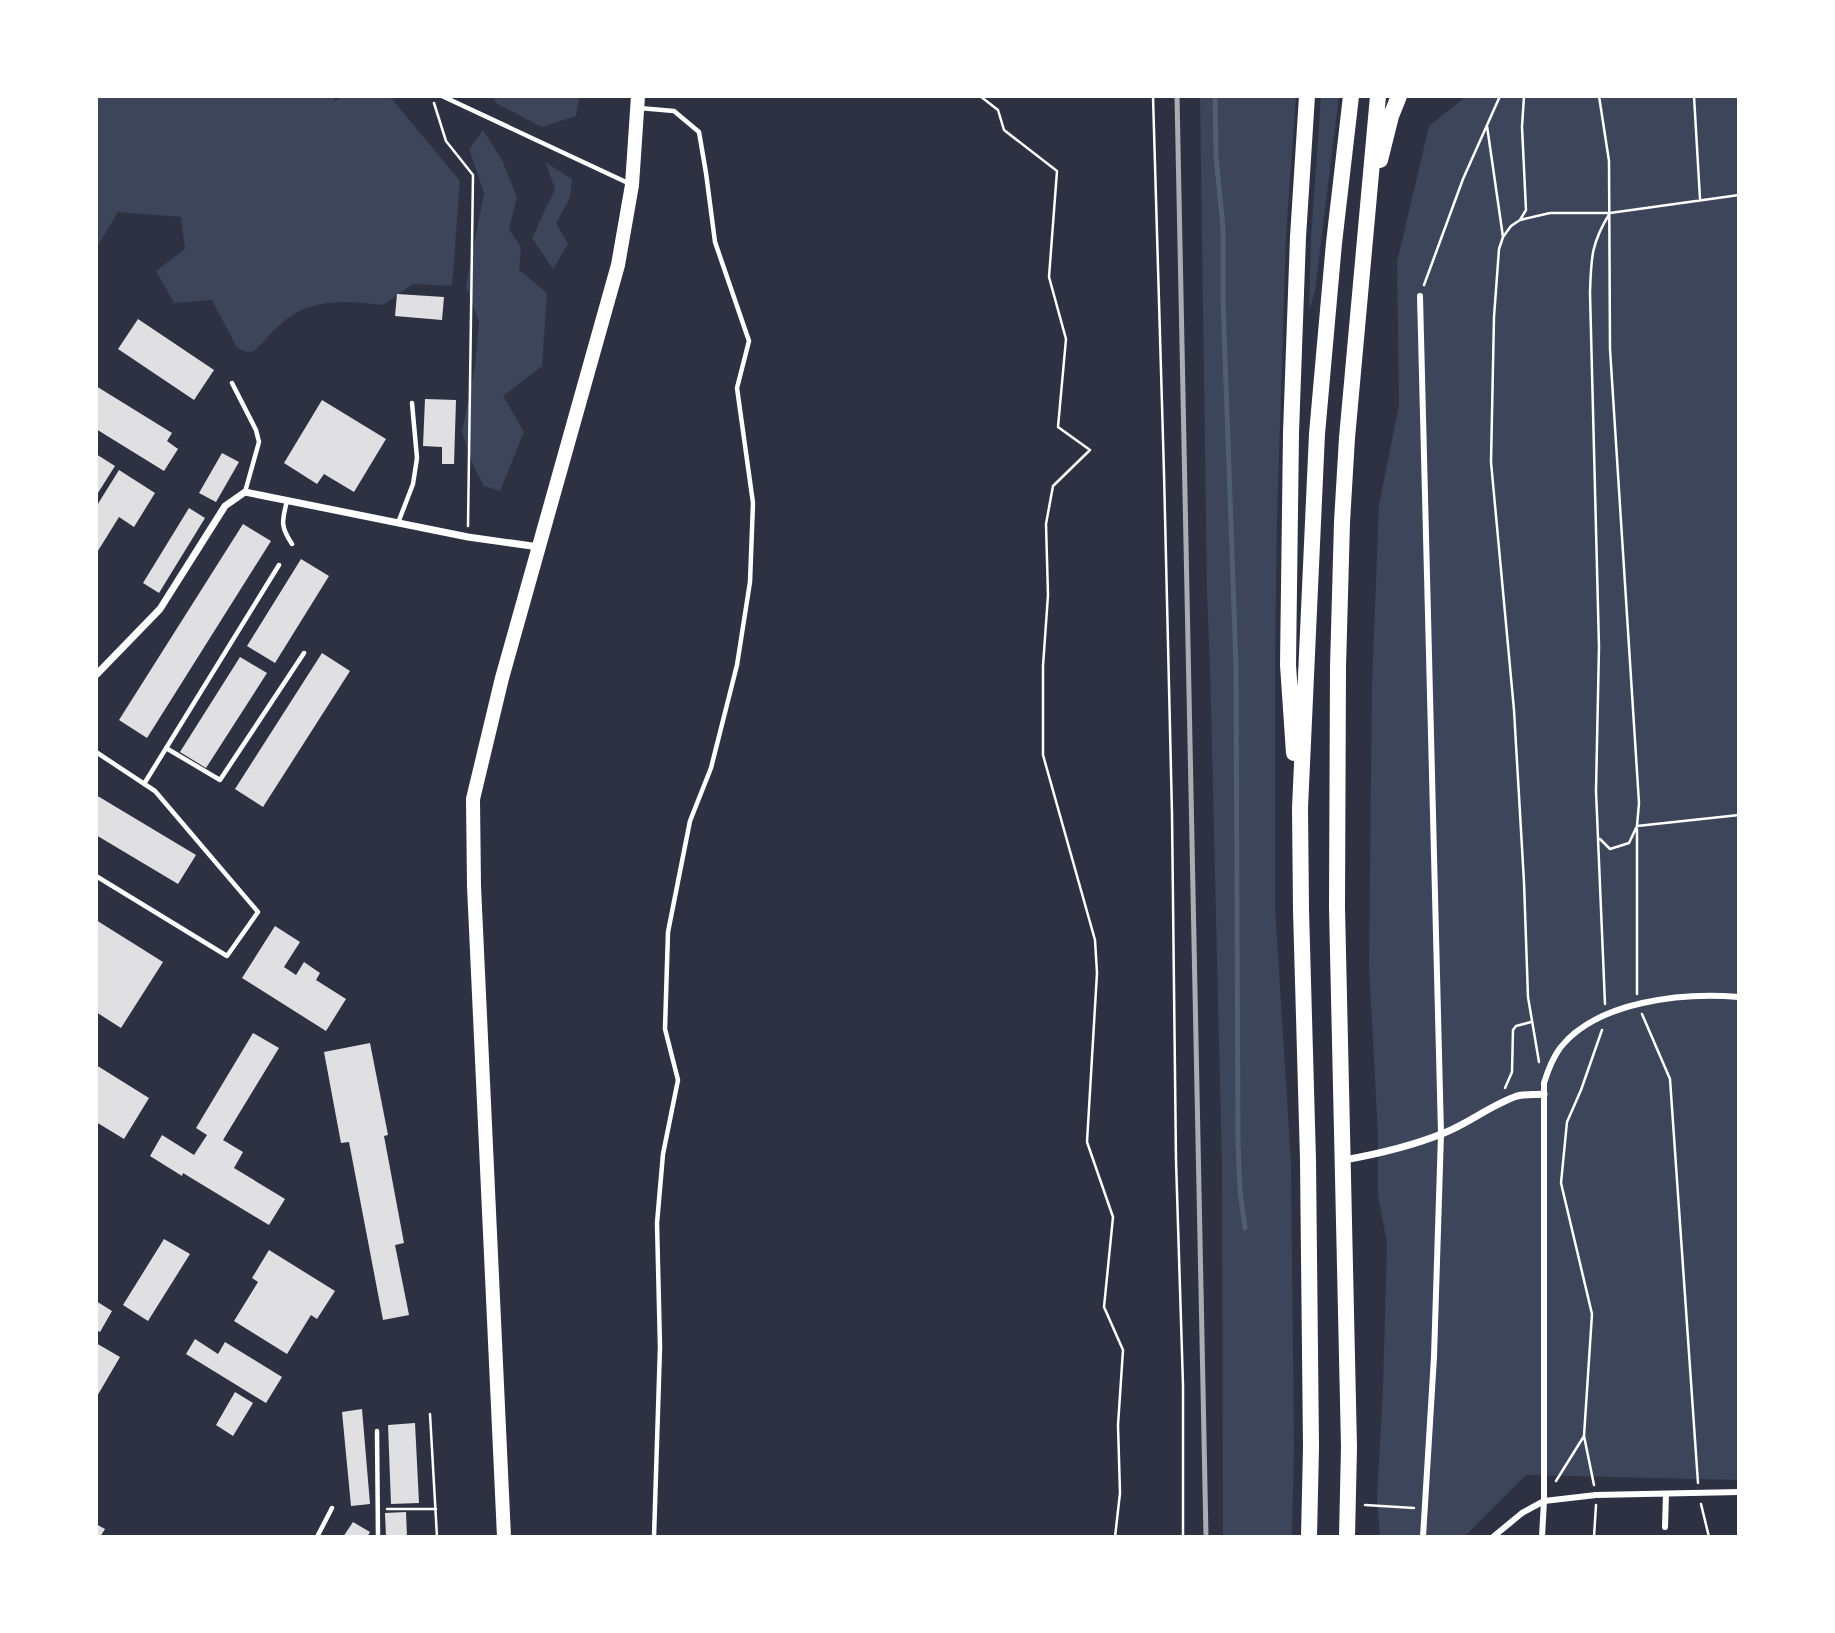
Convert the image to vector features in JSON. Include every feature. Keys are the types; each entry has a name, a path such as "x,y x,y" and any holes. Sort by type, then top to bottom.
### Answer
{"main road":[{"path":"1300,808 1292,733 1288,652 1293,331 1307,96"},
{"path":"1310,1537 1308,1160 1300,808 1317,434 1328,297 1351,96"},
{"path":"1347,1537 1349,1447 1337,907 1338,667 1345,462 1378,96"},
{"path":"1364,252 1381,153 1399,96"},
{"path":"504,1537 474,887 473,799 502,678 618,265 632,185 638,102"}],"street":[{"path":"1420,296 1441,1134 1434,1357 1423,1537"},
{"path":"97,672 160,609 225,506 245,492 468,537 539,547"},
{"path":"1542,1537 1544,1083 1551,1062 1560,1047 1574,1033 1607,1014 1637,1004 1677,997 1739,997"},
{"path":"1344,1160 1383,1153 1441,1134 1519,1095 1544,1094"},
{"path":"1493,1537 1522,1513 1544,1501 1597,1495 1739,1492"},
{"path":"1665,1527 1666,1494"}],"lane":[{"path":"443,96 632,185"},
{"path":"638,102 674,111 699,132 715,242 749,341 737,387 753,503 750,582 737,665 711,768 690,821 667,932 665,1029 678,1080 663,1154 657,1223 660,1347 654,1537"},
{"path":"232,383 256,430 259,442 245,492"},
{"path":"398,523 413,484 416,458 412,403"},
{"path":"287,500 282,521 292,544"},
{"path":"144,784 279,565"},
{"path":"166,748 220,780 304,653"},
{"path":"96,752 155,791 258,912 227,956 96,876"},
{"path":"377,1431 378,1537"},
{"path":"317,1537 332,1508"}],"path":[{"path":"432,96 446,141 472,175 468,537"},
{"path":"980,96 998,110 1004,130 1058,172 1049,277 1066,339 1058,427 1090,450 1053,486 1046,524 1048,594 1043,666 1043,755 1096,940 1097,973 1087,1142 1113,1217 1104,1307 1123,1350 1118,1425 1120,1493 1115,1537"},
{"path":"1153,96 1171,786 1176,1160 1183,1385 1183,1537"},
{"path":"1420,296 1463,179 1500,96"},
{"path":"1520,220 1527,210 1522,127 1524,96"},
{"path":"1599,96 1609,161 1610,349 1639,803 1637,1004 1670,1079 1699,1493 1709,1537"},
{"path":"1694,96 1700,199"},
{"path":"1487,125 1503,237"},
{"path":"1544,1083 1528,997 1514,710 1491,462 1494,317 1499,249 1511,226 1520,220 1550,213 1610,213 1739,195"},
{"path":"1544,1501 1584,1436 1592,1314 1561,1183 1567,1122 1607,1014 1604,996 1600,839 1596,791 1599,647 1590,293 1591,254 1610,213"},
{"path":"1637,826 1739,815"},
{"path":"1600,839 1610,849 1629,843 1637,826"},
{"path":"1495,1107 1512,1072 1513,1030 1520,1024 1531,1022"},
{"path":"430,1415 438,1537"},
{"path":"1348,1504 1425,1509"},
{"path":"378,1509 436,1509"}],"shaded area":[{"path":"96,96 333,96 335,101 342,96 385,96 392,99 460,181 452,286 413,284 383,305 348,302 312,306 286,320 254,351 247,352 237,348 212,300 174,303 156,271 185,249 181,217 118,212 96,249"},
{"path":"492,96 579,96 576,116 542,127 497,104"},
{"path":"1200,96 1296,96 1286,236 1275,665 1275,907 1291,1163 1294,1448 1292,1537 1223,1537 1222,1168 1207,594"},
{"path":"1321,96 1339,96 1315,291 1309,311 1311,237"},
{"path":"1467,96 1739,96 1739,1480 1526,1475 1464,1537 1380,1537 1377,1499 1387,1244 1378,1195 1378,1134 1369,968 1372,683 1379,505 1399,405 1397,262 1429,126"},
{"path":"483,130 502,160 517,197 509,229 521,247 519,270 547,293 542,366 503,396 524,432 500,491 484,486 462,432 475,367 479,322 466,286 484,193 469,149"},
{"path":"545,162 572,179 570,198 556,223 568,244 553,269 532,238 555,189"}],"building":[{"path":"397,294 444,297 442,320 395,316"},
{"path":"138,319 214,370 194,400 118,349"},
{"path":"96,386 172,433 167,441 178,449 164,471 96,429"},
{"path":"425,399 456,400 454,464 442,464 442,447 423,446"},
{"path":"322,400 386,439 354,492 324,474 317,484 284,463"},
{"path":"222,453 239,462 216,502 199,493"},
{"path":"96,454 115,466 96,496"},
{"path":"119,470 155,493 134,527 119,517 96,554 96,507"},
{"path":"189,508 205,518 159,593 143,583"},
{"path":"243,524 271,541 147,738 119,720"},
{"path":"301,559 329,576 275,663 247,646"},
{"path":"322,653 350,671 263,807 235,789"},
{"path":"240,657 267,673 206,768 180,752"},
{"path":"96,795 196,855 178,884 96,835"},
{"path":"96,920 163,962 121,1028 96,1012"},
{"path":"275,926 300,942 284,967 296,975 304,962 320,973 316,980 346,999 326,1031 242,978"},
{"path":"253,1033 279,1048 223,1140 243,1152 234,1168 285,1199 269,1225 150,1156 162,1135 194,1155 207,1135 196,1128"},
{"path":"370,1043 388,1135 384,1136 404,1243 395,1245 409,1315 383,1320 349,1142 341,1143 324,1052"},
{"path":"96,1065 149,1098 124,1139 96,1122"},
{"path":"164,1239 190,1254 148,1321 123,1305"},
{"path":"269,1250 335,1291 317,1319 311,1315 287,1354 234,1321 258,1282 252,1278"},
{"path":"96,1301 112,1311 100,1332 96,1330"},
{"path":"195,1339 218,1354 225,1342 282,1377 266,1403 186,1354"},
{"path":"96,1343 120,1357 96,1398"},
{"path":"235,1392 253,1403 233,1436 216,1425"},
{"path":"362,1409 370,1504 351,1506 342,1412"},
{"path":"415,1423 419,1503 391,1504 388,1425"},
{"path":"406,1512 407,1537 386,1537 385,1513"},
{"path":"353,1522 370,1532 367,1537 343,1537"},
{"path":"96,1524 105,1529 100,1537 96,1537"}],"waterway":[{"path":"1215,96 1216,156 1223,228 1223,299 1236,666 1238,1143 1245,1228"}],"railway":[{"path":"1177,96 1206,1537"}]}
